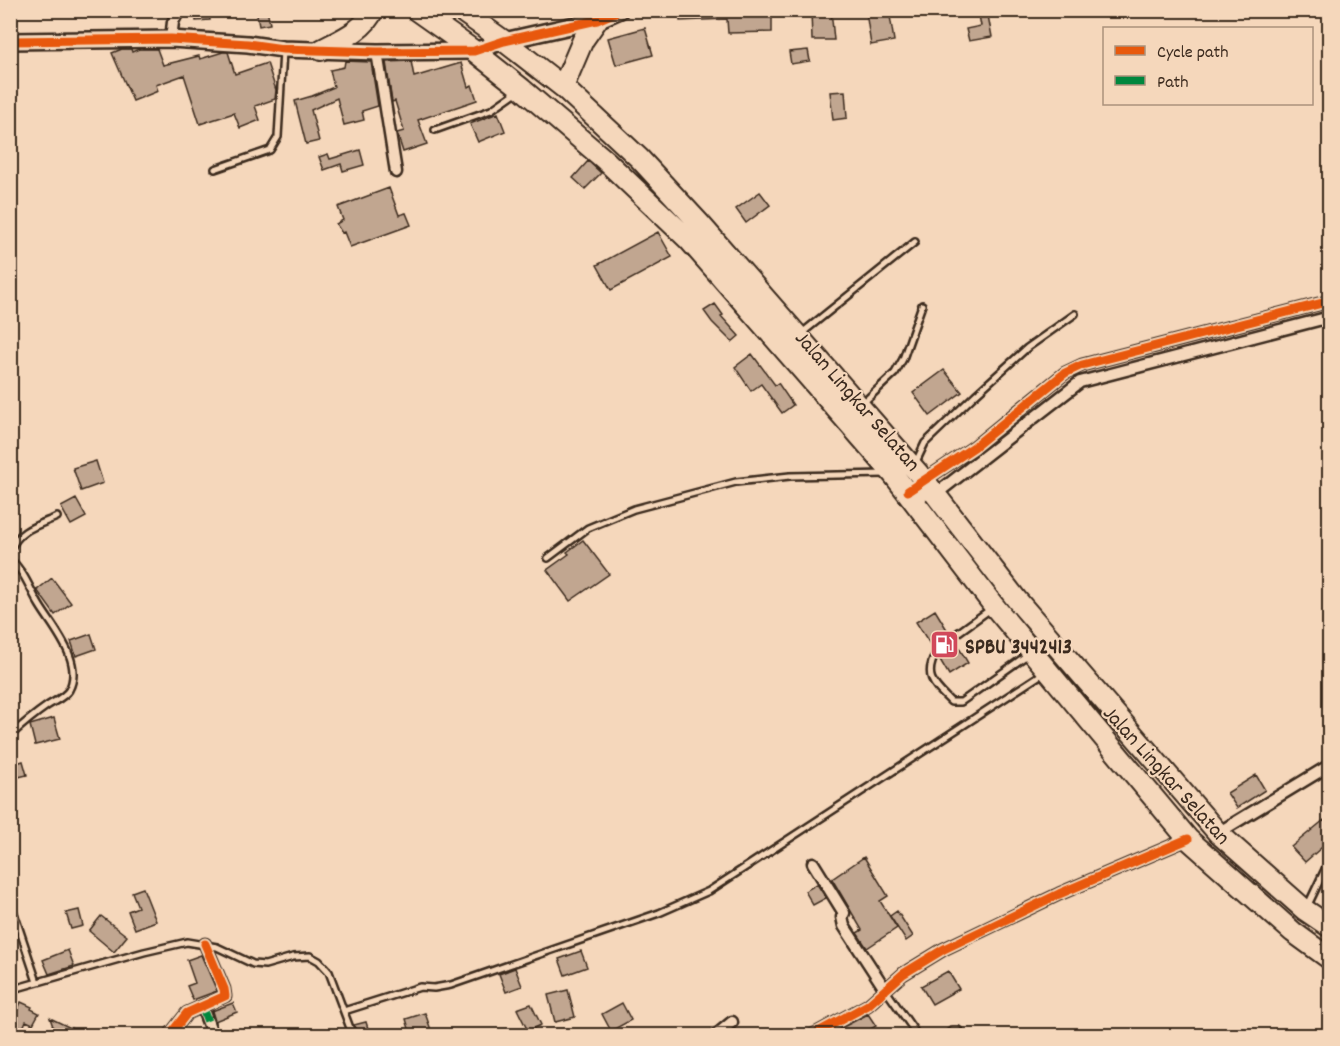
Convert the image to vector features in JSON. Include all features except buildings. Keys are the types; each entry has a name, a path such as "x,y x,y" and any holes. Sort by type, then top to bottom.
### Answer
{"highway":[{"path":"321,50 356,31 369,19 373,10"},
{"name":"Jalan Lingkar Selatan","path":"416,10 522,89 605,160 688,240 910,494 1046,671 1188,839 1293,932 1329,959"},
{"name":"Jalan Lingkar Selatan","path":"460,10 563,87 647,166 702,225 925,480 1017,600 1218,833 1329,927"},
{"path":"563,87 583,40 597,20"}],"street":[{"path":"171,39 173,22 179,10"},
{"path":"10,41 171,39 248,44 283,49 377,52 474,51 504,41 597,20 620,10"},
{"path":"377,52 396,172"},
{"path":"910,494 925,480 974,447 1065,373 1082,365 1329,301"},
{"path":"910,494 925,480 1080,382 1329,317"},
{"path":"1218,833 1329,765"},
{"path":"811,1035 868,1005 903,974 944,949 1059,894 1188,839"},
{"path":"813,863 844,913 842,917 844,926 885,989"},
{"path":"170,1035 187,1013 222,999 225,994 205,944"},
{"path":"202,1007 213,1035"},
{"path":"715,1035 732,1022"}],"lane":[{"path":"215,169 270,150 274,145 278,137 283,49"},
{"path":"435,130 491,110 522,89"},
{"path":"798,336 915,242"},
{"path":"860,407 895,373 903,359 922,305"},
{"path":"548,558 588,528 634,509 736,482 790,476 904,473 925,480 926,443 1027,348 1075,314"},
{"path":"10,551 20,534 57,517"},
{"path":"10,559 22,572 40,606 54,626 73,666 72,683 64,696 48,705 10,736"},
{"path":"952,637 994,606"},
{"path":"936,653 931,663 930,678 951,702 961,702 1031,652"},
{"path":"344,1011 420,987 434,988 451,985 678,906 709,891 759,856 1046,671"},
{"path":"1305,909 1329,859"},
{"path":"10,901 37,982"},
{"path":"10,990 187,942 205,944 224,950 254,964 265,965 293,957 310,956 320,961 329,972 353,1035"},
{"path":"885,989 918,1035"},
{"path":"945,1035 958,1030 964,1035"}],"marked path":[{"path":"202,1007 213,1036"}],"cycle path":[{"path":"10,41 171,39 248,44 283,49 377,52 474,51 504,41 597,20 620,10"},
{"path":"908,491 974,447 1065,373 1082,365 1330,301"},
{"path":"811,1036 868,1005 903,974 944,949 1059,894 1188,839"},
{"path":"169,1036 187,1013 225,996 205,944"}],"place":[{"name":"SPBU 3442413","path":"944,645"}]}
